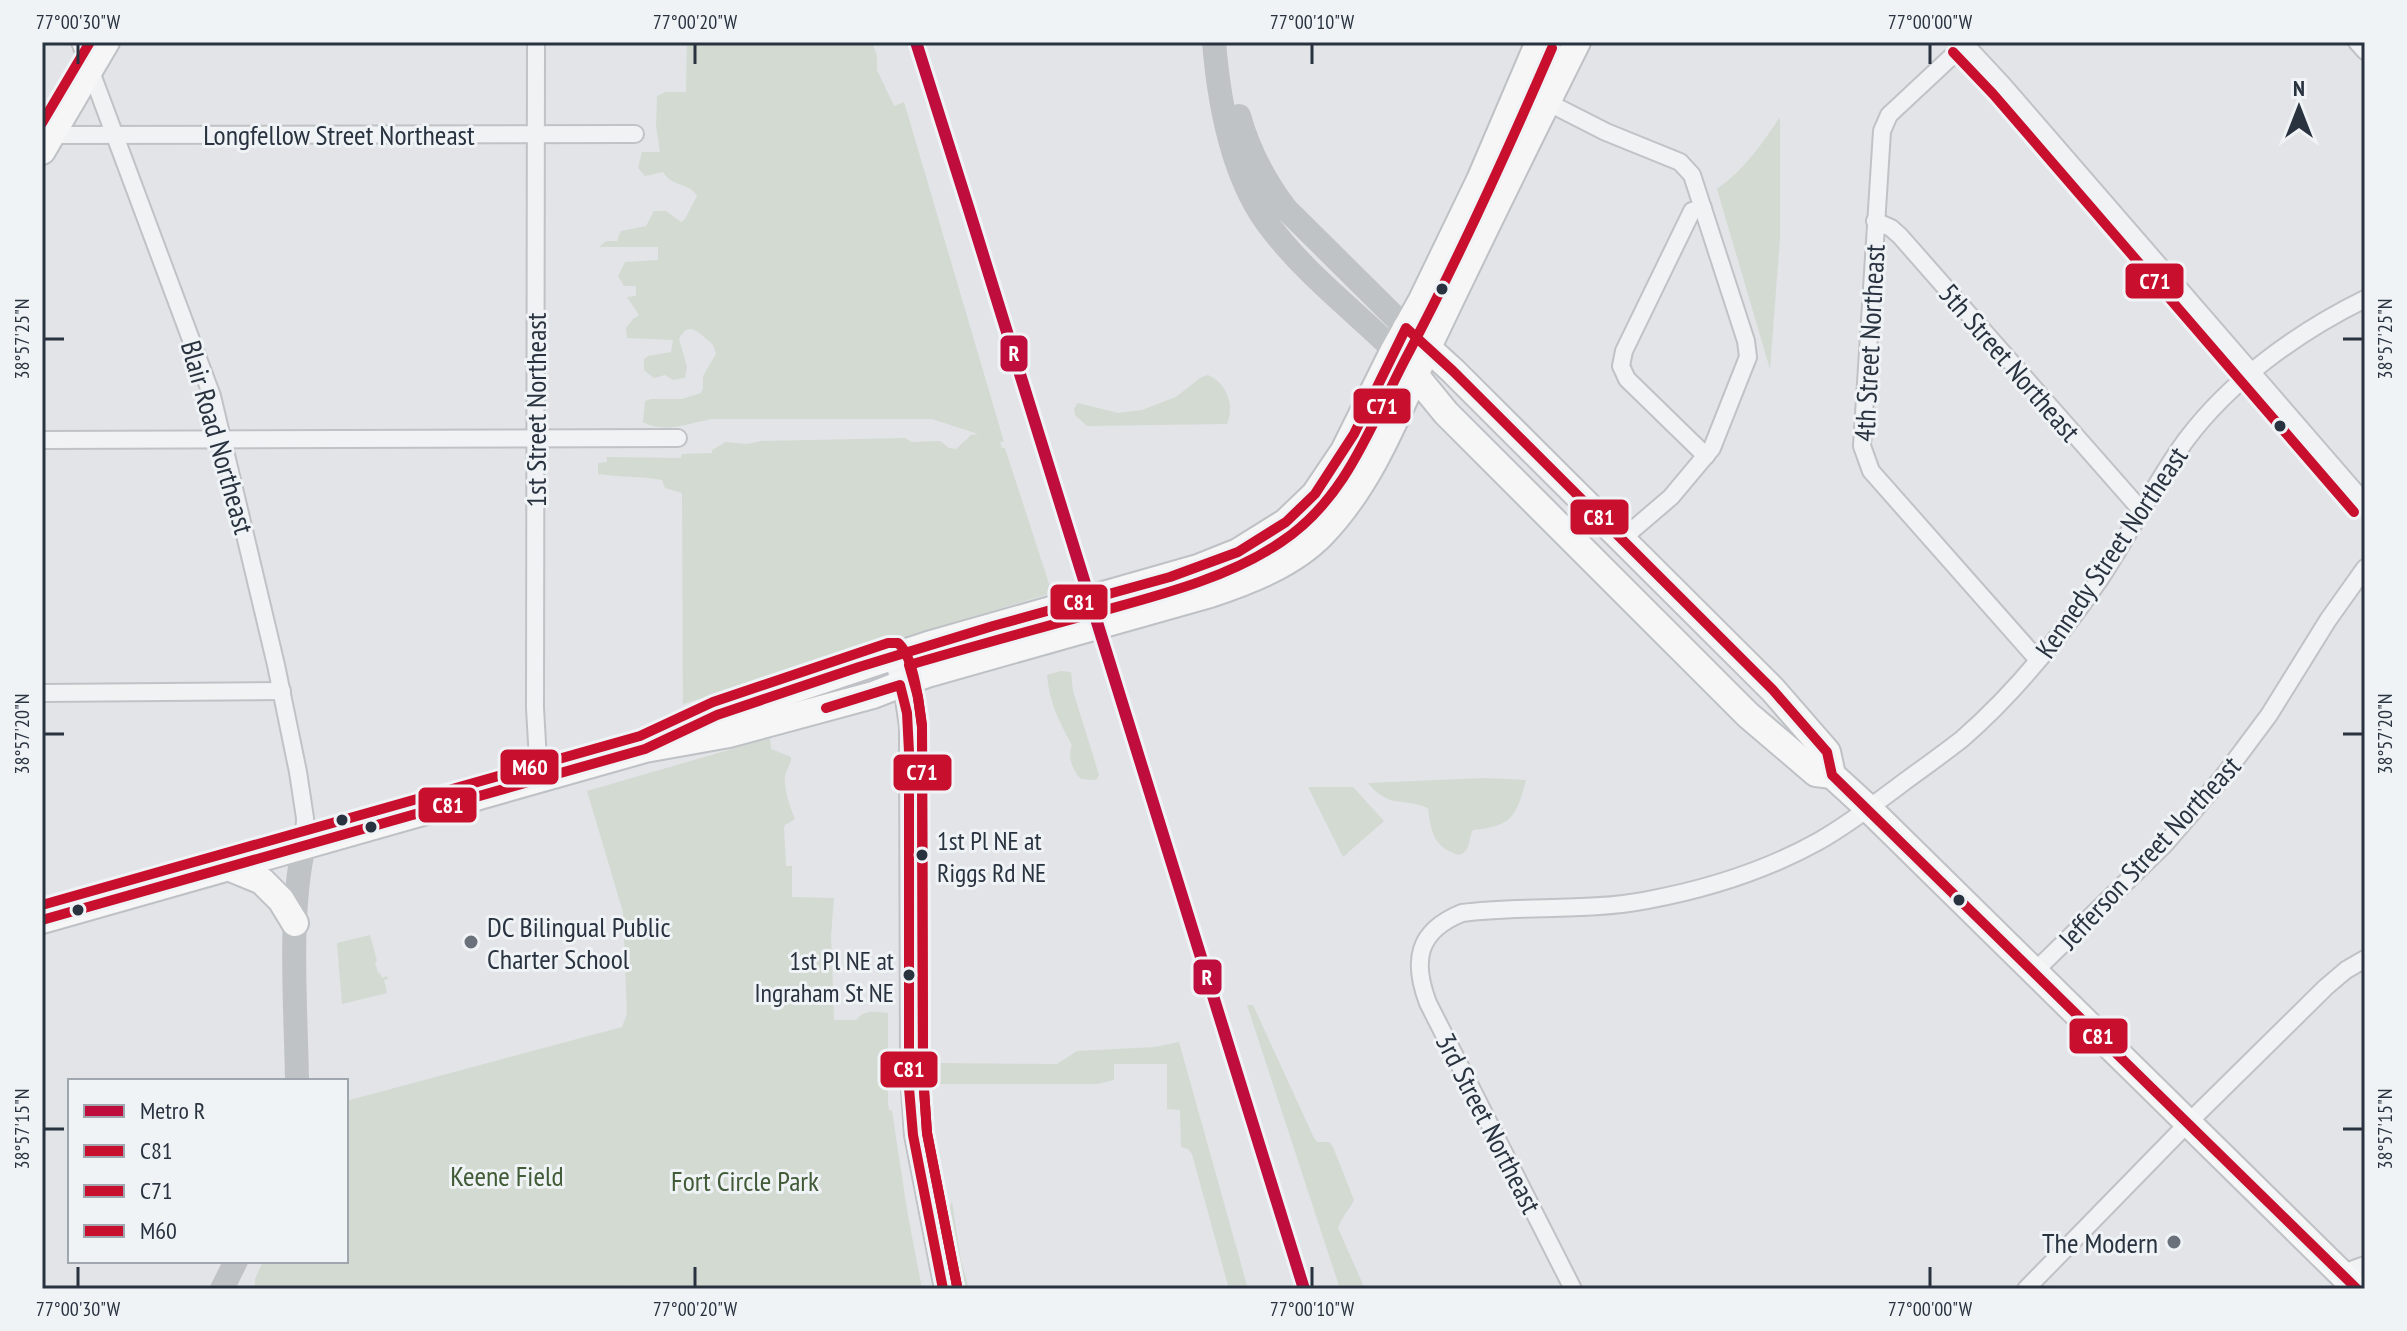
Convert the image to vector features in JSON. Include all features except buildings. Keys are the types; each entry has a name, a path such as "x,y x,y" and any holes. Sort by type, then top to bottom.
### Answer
{"main road":[{"path":"45,140 106,42"},
{"path":"645,749 717,715 892,656 1170,577 1225,558 1286,522 1315,494 1354,434 1480,180 1539,42"},
{"path":"42,920 645,749 729,734 873,695 927,674 1210,594 1251,579 1288,560 1321,535 1355,493 1391,430 1577,42"},
{"path":"1400,339 1428,348 1622,539 1773,690 1827,752 1832,775 2348,1281"},
{"path":"1400,339 1415,376 1446,413 1748,715 1816,773 1832,775"},
{"path":"228,867 262,881 281,900 295,923"}],"street":[{"name":"Blair Road Northeast","path":"80,42 212,396 282,691 305,818 304,845"},
{"name":"1st Street Northeast","path":"536,42 535,708 539,778"},
{"path":"1214,42 1235,163 1270,228 1304,265 1400,339"},
{"path":"1225,42 1242,127 1252,158 1286,209 1400,339"},
{"path":"2357,42 2365,51"},
{"path":"1964,43 2365,503"},
{"name":"4th Street Northeast","path":"1964,43 1886,119 1882,131 1862,436 1864,455 1871,471 1890,494 2038,660"},
{"path":"1547,102 1606,132 1680,162 1692,175 1749,350 1718,438 1706,456 1671,497 1622,539"},
{"name":"Longfellow Street Northeast","path":"45,140 115,135 635,134"},
{"path":"1703,208 1692,211 1624,351 1621,366 1627,379 1706,456"},
{"name":"5th Street Northeast","path":"1875,221 1900,236 2141,510"},
{"name":"Kennedy Street Northeast","path":"1420,953 1438,925 1462,913 1609,905 1672,895 1774,863 1816,842 1868,808 1958,742 2004,699 2038,660 2101,577 2189,437 2229,393 2308,331 2365,299"},
{"path":"42,440 678,438"},
{"name":"Jefferson Street Northeast","path":"2034,972 2165,844 2222,778 2269,715 2328,620 2365,568"},
{"path":"892,656 907,713 909,738 909,1088 913,1135 943,1289"},
{"path":"42,693 282,691"},
{"path":"297,1079 295,923 297,879 304,845"},
{"name":"3rd Street Northeast","path":"1420,953 1420,982 1428,1003 1573,1289"},
{"path":"2026,1289 2188,1123 2333,981 2365,959"},
{"path":"222,1289 235,1263"},
{"path":"2348,1281 2365,1265"}],"green space":[{"path":"687,42 872,42 877,56 877,70 894,106 904,102 1004,442 1000,442 1005,448 1052,593 683,704 682,493 665,488 662,480 598,474 598,463 607,462 607,457 681,458 682,454 712,453 726,442 747,444 761,441 905,438 912,442 940,441 956,449 971,435 978,434 932,419 711,419 668,427 643,422 645,401 682,399 701,393 703,376 716,354 709,341 688,329 679,339 687,367 685,378 673,380 665,375 654,378 644,370 644,359 671,352 673,340 627,338 626,328 639,315 627,297 636,296 636,286 624,286 618,276 625,262 658,260 658,247 599,247 606,241 617,241 621,231 646,226 654,211 666,211 681,222 697,196 690,189 671,181 663,172 645,176 638,168 642,152 660,152 656,126 657,96 666,92 686,92"},
{"path":"1780,117 1780,239 1770,369 1717,189 1744,165"},
{"path":"1208,375 1220,384 1228,396 1230,410 1227,424 1087,426 1075,415 1074,409 1078,403 1118,413 1142,410 1176,397"},
{"path":"1071,672 1073,691 1099,775 1096,780 1081,779 1072,764 1072,745 1055,711 1047,675"},
{"path":"770,738 771,749 791,757 785,782 795,819 784,828 786,866 792,866 792,897 834,898 831,936 834,1020 856,1020 870,1012 888,1013 888,1103 892,1111 922,1289 628,1289 626,1284 626,1289 255,1289 255,1279 262,1263 348,1263 348,1100 622,1027 627,1014 623,912 587,791"},
{"path":"1485,778 1526,780 1519,803 1510,817 1496,826 1473,830 1468,848 1459,855 1444,848 1435,838 1428,808 1389,799 1368,783"},
{"path":"1308,787 1353,787 1384,821 1343,857"},
{"path":"370,935 378,973 388,979 384,980 387,993 342,1004 337,943"},
{"path":"1247,1005 1253,1005 1313,1136 1317,1142 1329,1142 1333,1147 1354,1200 1338,1228 1365,1289 1340,1289"},
{"path":"1179,1042 1248,1289 1229,1289 1192,1154 1181,1147 1180,1110 1167,1109 1167,1064 1114,1064 1114,1080 1097,1084 929,1084 937,1063 1057,1064 1077,1051 1155,1047"},
{"path":"952,1202 961,1261 969,1289 962,1289 946,1215"}],"metro line":[{"name":"R","path":"916,42 1304,1289"}],"transit line":[{"name":"M60","path":"42,123 90,42"},
{"name":"C71","path":"957,1286 927,1133 923,1075 922,727 909,665 1211,578 1259,556 1304,524 1341,481 1370,431 1465,241 1552,48"},
{"name":"C71","path":"1953,52 1993,94 2354,512"},
{"name":"C81","path":"42,920 645,749 717,715 859,667 1170,577 1238,552 1286,522 1315,494 1354,434 1406,328 1773,690 1827,752 1832,775 2357,1289"},
{"name":"M60","path":"42,905 640,736 713,702 888,643 898,643 904,649 912,669 922,725 923,1075 927,1133 957,1286"},
{"name":"C81","path":"826,708 900,685 907,713 909,1088 913,1135 943,1289"}],"place":[{"name":"1st Pl NE at Riggs Rd NE","path":"922,855"},
{"name":"DC Bilingual Public Charter School","path":"471,942"},
{"name":"1st Pl NE at Ingraham St NE","path":"909,975"},
{"name":"The Modern","path":"2174,1242"}],"park label":[{"name":"Keene Field","path":"507,1175"},
{"name":"Fort Circle Park","path":"745,1180"}]}
